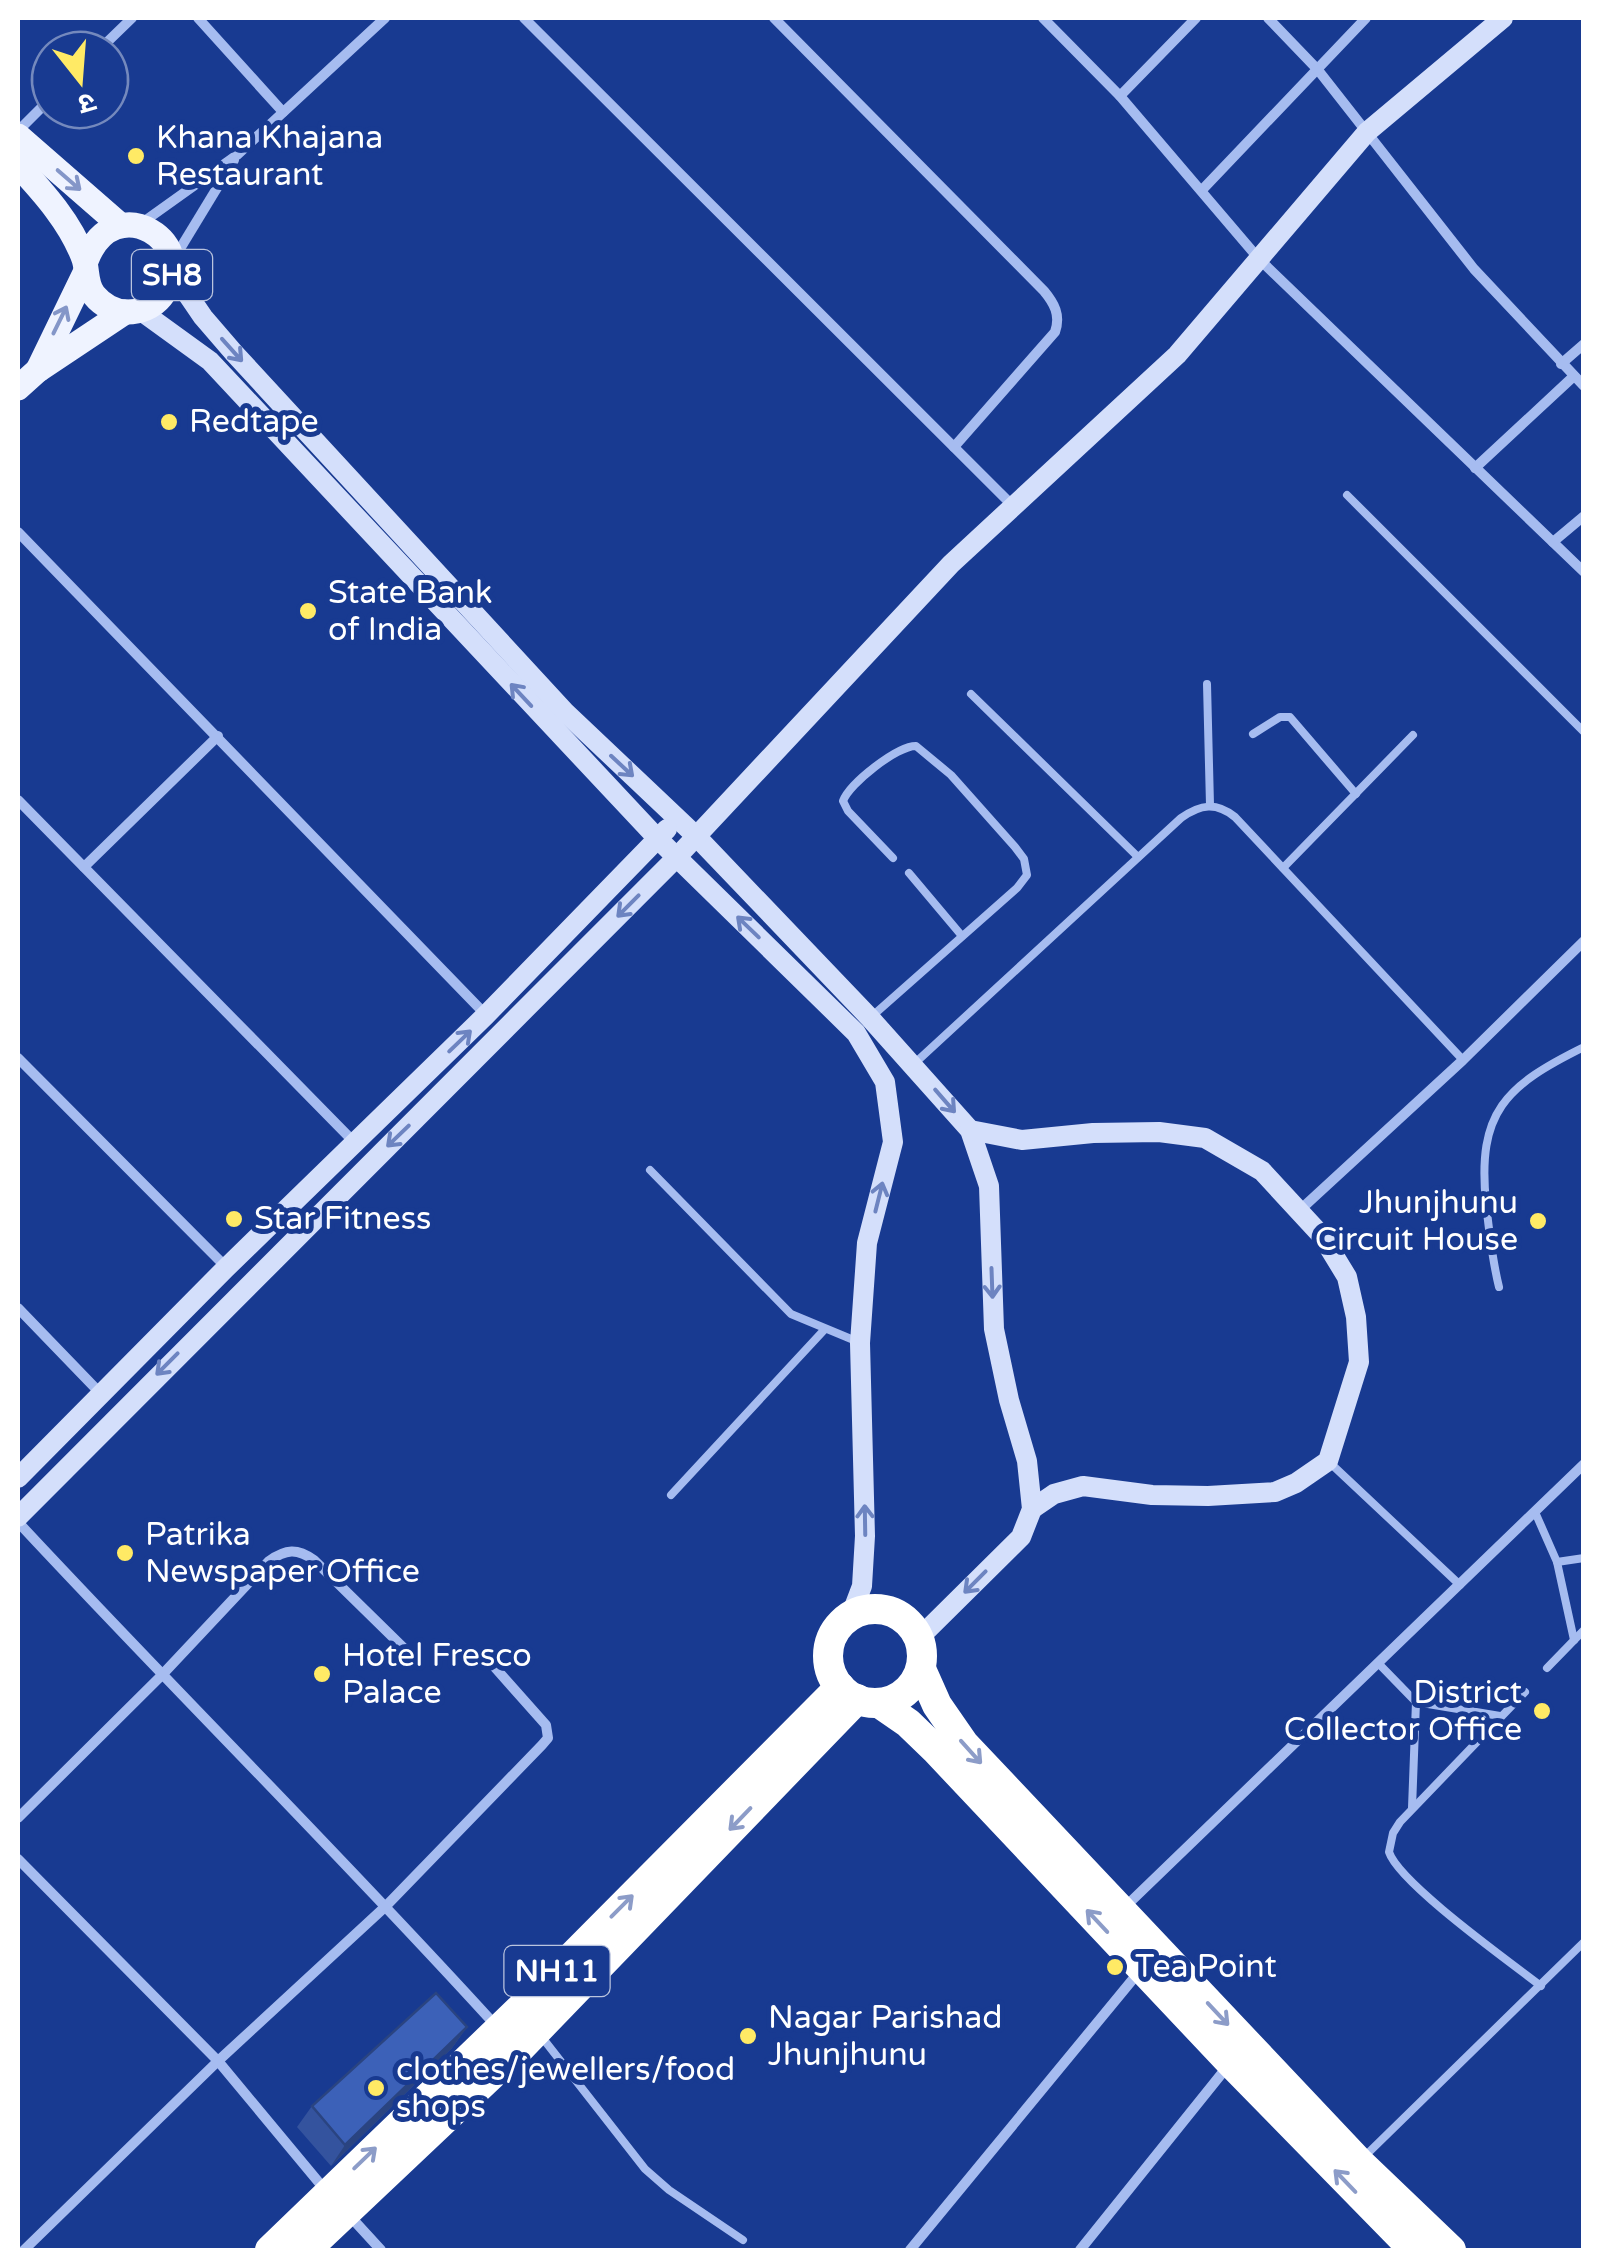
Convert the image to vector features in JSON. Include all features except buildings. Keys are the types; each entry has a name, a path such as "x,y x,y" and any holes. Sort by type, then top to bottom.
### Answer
{"highway":[{"path":"1414,2250 1231,2063 936,1750 908,1723 858,1696 829,1664 828,1652 842,1623 851,1615 875,1609 887,1610 906,1620 919,1638 923,1652 921,1669 937,1705 964,1744 1359,2162 1451,2250"},
{"name":"NH11","path":"270,2250 337,2203 518,2036 858,1696 906,1692 921,1669"},
{"name":"NH11","path":"306,2250 337,2203"}],"main road":[{"name":"SH8","path":"18,134 129,225 161,238 173,267 168,289 156,303 133,312 38,370 18,388"},
{"name":"SH8","path":"18,164 46,194 85,267 94,296 113,310 133,312"},
{"name":"SH8","path":"38,370 92,245 104,232 129,225"}],"street":[{"path":"198,18 284,112"},
{"path":"129,225 237,155 385,18"},
{"path":"524,18 1014,506"},
{"path":"774,18 1044,290 1055,307 1058,316 1054,332 954,447"},
{"path":"1120,96 1196,18"},
{"path":"1268,18 1318,70 1440,229 1584,386"},
{"path":"1202,190 1366,18"},
{"path":"518,2036 162,1676 18,1520 676,858 952,564 1177,354 1367,132 1503,18"},
{"path":"1048,19 1120,96 1259,259 1584,572"},
{"path":"237,155 173,267 202,318 552,698 696,836 870,1018 970,1130 989,1186 994,1329 1008,1400 1027,1461 1032,1509 1021,1537 919,1638"},
{"path":"133,312 210,362 658,840 856,1033 885,1082 893,1142 867,1243 860,1343 865,1536 862,1586 851,1615"},
{"path":"1561,364 1584,344"},
{"path":"1475,468 1574,376"},
{"path":"1553,542 1584,516"},
{"path":"18,532 486,1015"},
{"path":"84,867 218,736"},
{"path":"18,800 355,1143"},
{"path":"18,1478 226,1268 486,1015 677,818"},
{"path":"1300,1210 1463,1060 1584,941"},
{"path":"18,1058 226,1268"},
{"path":"970,1130 1022,1140 1143,1132 1205,1138 1262,1171 1322,1236 1347,1276 1356,1317 1359,1362 1328,1461 1296,1483 1275,1492 1189,1496 1084,1486 1054,1494 1032,1509"},
{"path":"18,1308 101,1394"},
{"path":"1122,1910 1584,1464"},
{"path":"18,1818 162,1676 269,1561 291,1550 304,1552 314,1560 414,1659"},
{"path":"24,2250 218,2061 386,1906 548,1738 546,1725 483,1654"},
{"path":"18,1858 218,2061 381,2250"},
{"path":"910,2250 1142,1968"},
{"path":"1080,2250 1231,2063"}],"lane":[{"path":"1347,496 1584,732"},
{"path":"1207,684 1210,805"},
{"path":"971,694 1138,857"},
{"path":"1253,734 1280,717 1290,717 1356,794"},
{"path":"1283,868 1412,736"},
{"path":"870,1018 1017,888 1027,874 1016,847 952,775 910,745 892,754 850,789 843,801 894,858"},
{"path":"913,1065 1181,818 1210,805 1235,817 1463,1060"},
{"path":"909,873 962,936"},
{"path":"1499,1287 1492,1258 1482,1161 1494,1114 1510,1096 1559,1059 1584,1046"},
{"path":"650,1170 790,1314 860,1343"},
{"path":"670,1495 826,1329"},
{"path":"1328,1461 1460,1585"},
{"path":"1535,1512 1558,1562 1574,1640"},
{"path":"1558,1562 1584,1558"},
{"path":"1546,1668 1584,1630"},
{"path":"1379,1664 1416,1702 1500,1716"},
{"path":"1524,1692 1412,1809 1393,1832 1389,1852 1391,1860 1452,1917 1541,1986"},
{"path":"1412,1809 1416,1702"},
{"path":"1359,2162 1584,1942"},
{"path":"518,2036 645,2169 743,2240"}],"place":[{"name":"Khana Khajana Restaurant","path":"136,156"},
{"name":"Redtape","path":"169,422"},
{"name":"State Bank of India","path":"308,611"},
{"name":"Star Fitness","path":"234,1219"},
{"name":"Jhunjhunu Circuit House","path":"1538,1221"},
{"name":"Patrika Newspaper Office","path":"125,1553"},
{"name":"Hotel Fresco Palace","path":"322,1674"},
{"name":"District Collector Office","path":"1542,1711"},
{"name":"Tea Point","path":"1115,1967"},
{"name":"Nagar Parishad Jhunjhunu","path":"748,2036"},
{"name":"clothes/jewellers/food shops","path":"376,2088"}]}
